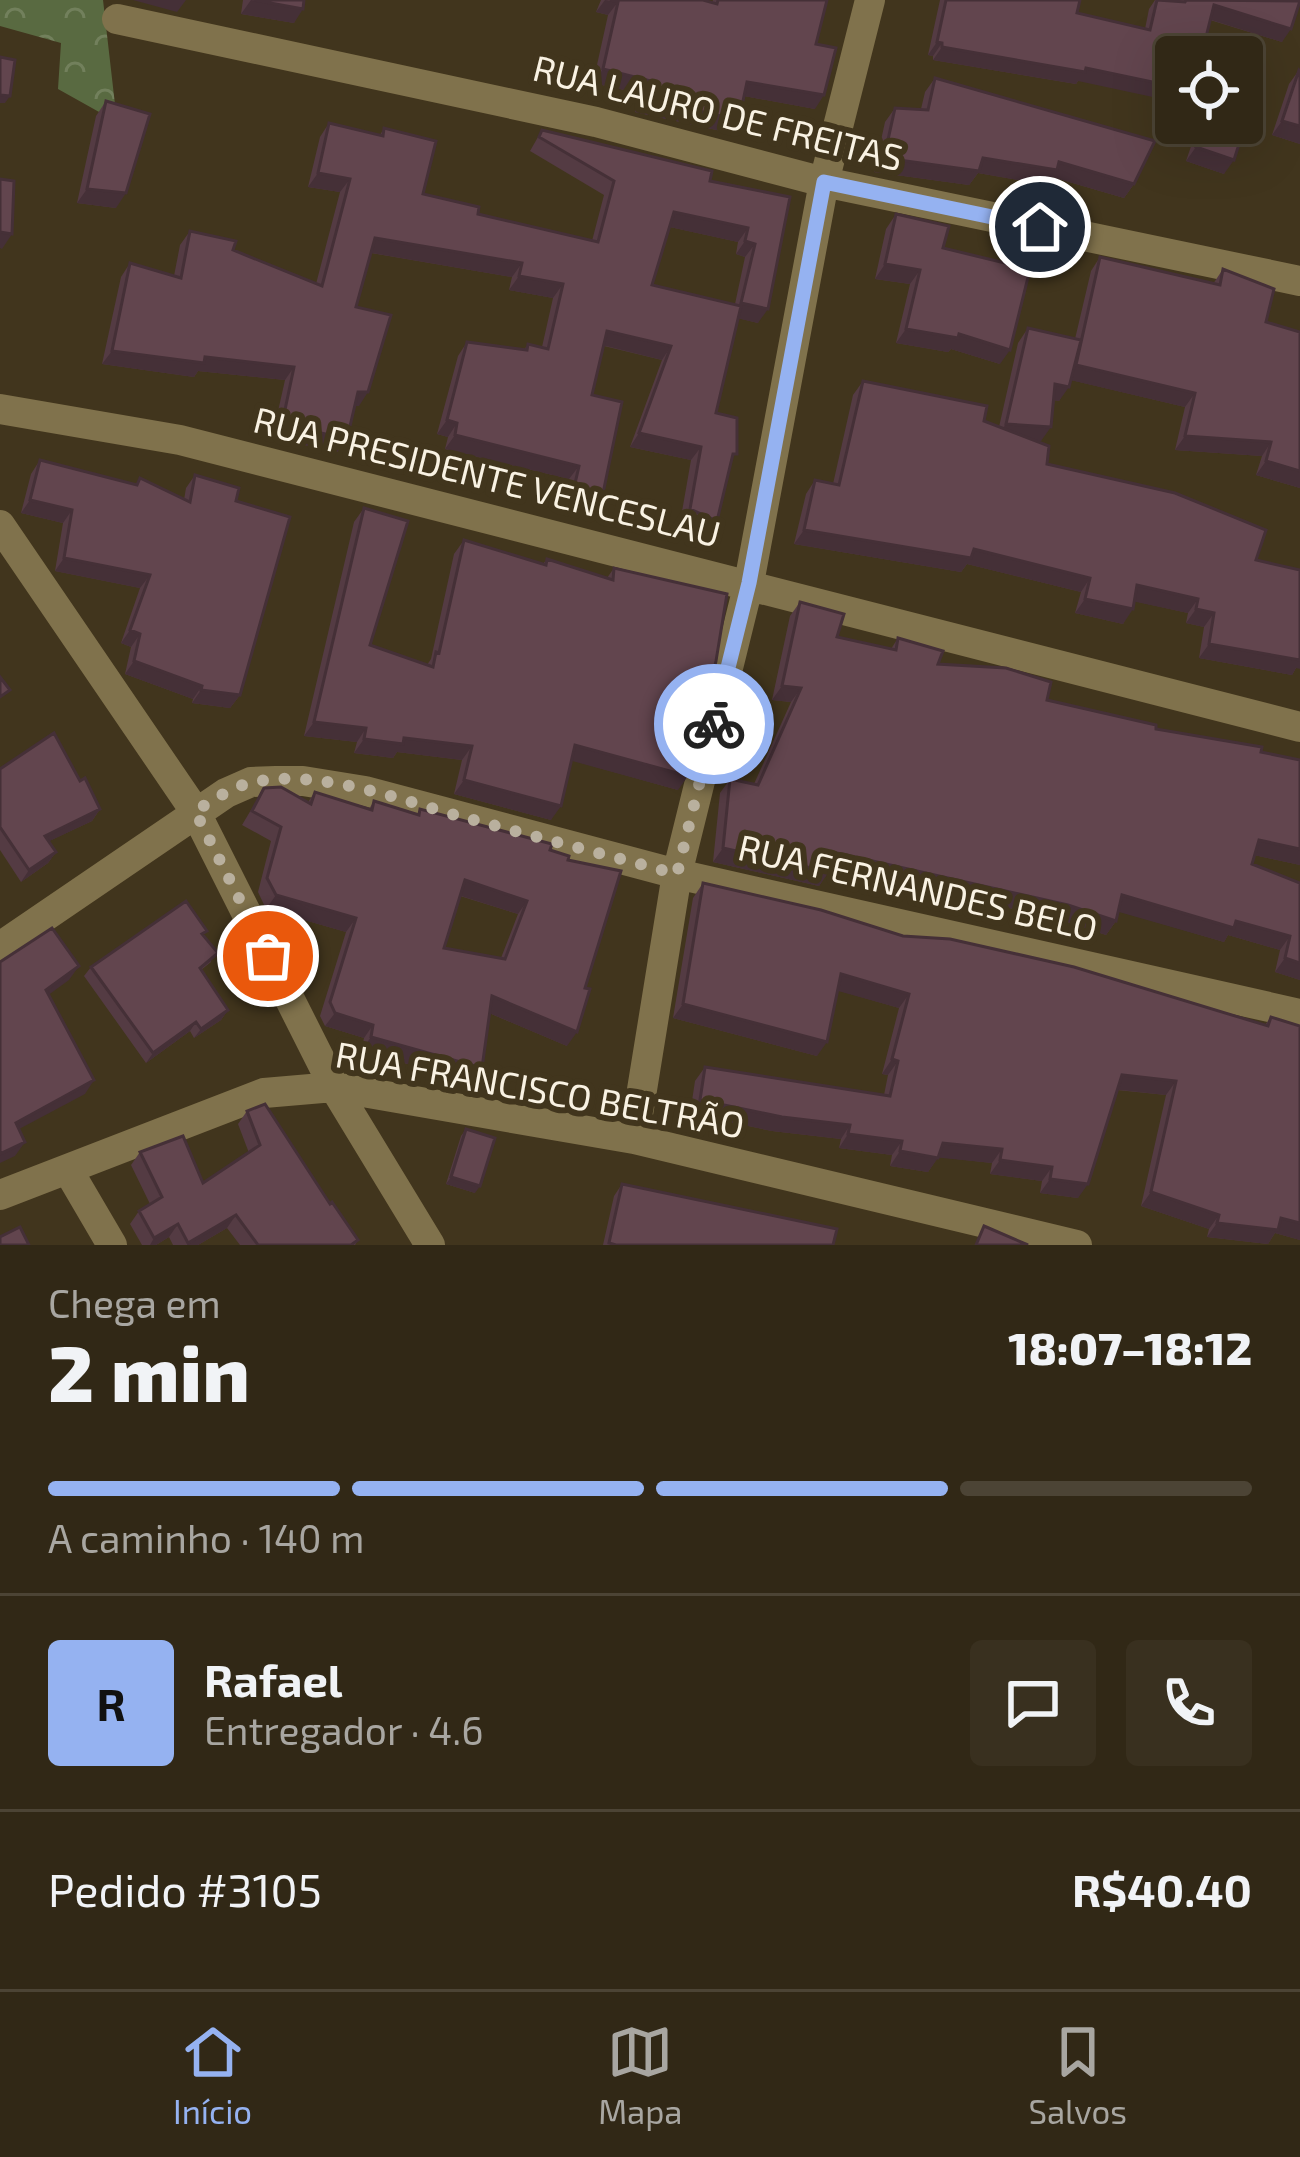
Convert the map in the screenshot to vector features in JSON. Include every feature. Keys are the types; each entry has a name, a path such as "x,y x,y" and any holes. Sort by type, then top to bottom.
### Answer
{"street":[{"path":"634,1139 677,874 749,583 824,182 870,0"},
{"name":"RUA LAURO DE FREITAS","path":"117,19 596,122 824,182 1300,281"},
{"name":"RUA PRESIDENTE VENCESLAU","path":"0,409 180,440 1300,727"},
{"path":"0,526 195,811 334,1087 430,1245"},
{"name":"RUA FERNANDES BELO","path":"0,947 195,811 251,782 303,781 365,790 677,874 1300,1014"},
{"name":"RUA FRANCISCO BELTRÃO","path":"0,1195 264,1093 334,1087 634,1139 1077,1245"},
{"path":"68,1169 112,1245"}],"green space":[{"path":"0,0 103,0 117,122 58,89 61,43 0,26"}],"building":[{"path":"254,0 304,0 303,9"},
{"path":"610,0 717,4 718,0 827,0 816,44 836,48 824,95 747,82 739,120 644,99 651,81 603,69 618,2"},
{"path":"946,0 1080,0 1077,13 1150,30 1157,0 1300,1 1291,29 1214,5 1206,36 1155,36 1155,83 942,47 937,42"},
{"path":"0,57 15,60 10,96 0,95"},
{"path":"1300,71 1300,126 1282,121"},
{"path":"935,78 1155,141 1134,184 1059,162 1057,170 983,158 979,171 884,158 895,108 928,110"},
{"path":"106,101 150,114 126,193 87,189"},
{"path":"329,123 383,136 384,128 436,141 423,194 479,207 478,214 598,242 614,181 539,137 542,130 712,171 710,181 790,197 768,309 741,303 755,244 745,241 748,228 674,212 652,285 741,306 716,413 737,418 737,454 733,454 717,521 690,509 701,447 639,433 671,346 607,331 592,395 622,402 602,498 574,488 579,466 455,435 457,423 447,420 467,342 548,349 563,284 519,276 522,263 375,238 356,307 391,315 368,392 358,392 347,439 282,424 294,367 205,357 204,363 112,351 130,263 181,278 190,231 236,241 233,250 322,286 350,179 318,173"},
{"path":"1197,144 1239,144 1234,160"},
{"path":"0,179 14,181 12,234 0,232"},
{"path":"896,214 949,226 943,248 1030,269 1010,350 959,334 958,338 906,329 920,270 885,264"},
{"path":"1100,257 1220,285 1223,269 1274,289 1266,322 1300,332 1300,471 1266,461 1271,442 1185,436 1195,393 1076,365"},
{"path":"1028,328 1081,340 1069,387 1055,384 1051,427 1006,424"},
{"path":"863,381 987,406 984,421 1049,446 1047,464 1175,493 1266,530 1256,560 1300,570 1300,660 1209,644 1214,613 1196,609 1198,599 1137,585 1133,609 1085,599 1090,578 974,549 971,558 804,530 815,480 839,485"},
{"path":"40,460 137,485 140,478 190,502 195,475 239,488 236,501 290,517 240,695 201,690 202,686 134,661 140,634 130,630 150,575 64,558 72,510 30,500"},
{"path":"364,508 408,521 370,645 433,667 464,540 613,580 614,568 727,594 688,776 575,745 561,806 464,780 472,746 364,739 366,728 314,722"},
{"path":"800,602 844,614 837,637 896,650 898,638 943,651 938,664 1006,668 1051,682 1047,700 1156,725 1156,729 1262,747 1261,752 1300,760 1300,849 1259,840 1252,864 1300,883 1300,963 1285,958 1290,936 1236,921 1234,928 1122,895 1116,921 1068,905 833,852 829,872 723,848 730,779 758,785 801,688 782,686"},
{"path":"0,677 10,690 0,697"},
{"path":"54,733 100,809 45,836 56,852 29,870 0,827 0,769"},
{"path":"281,787 311,804 315,792 372,810 374,801 419,815 420,809 552,844 550,850 569,856 568,860 621,871 585,988 590,989 577,1032 492,996 482,1068 371,1037 373,1025 335,1013 330,1002 356,918 276,895 267,878 281,827 252,811 264,788","holes":["465,880 527,901 505,959 444,948"]},
{"path":"703,883 821,910 903,936 950,939 1074,967 1268,1026 1271,1017 1300,1026 1300,1223 1281,1218 1278,1230 1217,1223 1219,1215 1151,1192 1176,1081 1122,1075 1088,1184 1050,1179 1052,1167 1000,1160 1002,1149 943,1143 938,1158 900,1151 902,1141 848,1134 850,1125 700,1100 705,1067 890,1096 898,1061 892,1059 909,994 841,974 827,1042 683,1004"},
{"path":"186,901 207,931 202,934 218,953 200,968 228,1010 201,1029 196,1022 153,1053 91,967"},
{"path":"52,928 79,966 46,990 94,1080 16,1123 25,1142 0,1154 0,962"},
{"path":"265,1104 358,1240 351,1245 258,1245 236,1215 188,1243 178,1224 154,1238 139,1211 162,1197 140,1152 183,1136 203,1183 260,1145 247,1111"},
{"path":"466,1129 495,1138 480,1186 451,1177"},
{"path":"622,1184 837,1229 833,1245 616,1245 609,1243"},
{"path":"984,1226 1028,1245 976,1245"},
{"path":"20,1227 29,1245 0,1245 0,1237"}],"way so far":[{"path":"268,956 195,811 226,793 251,782 276,781 365,790 677,874 714,724"}],"route":[{"path":"714,724 749,583 824,182 1040,227"}]}
